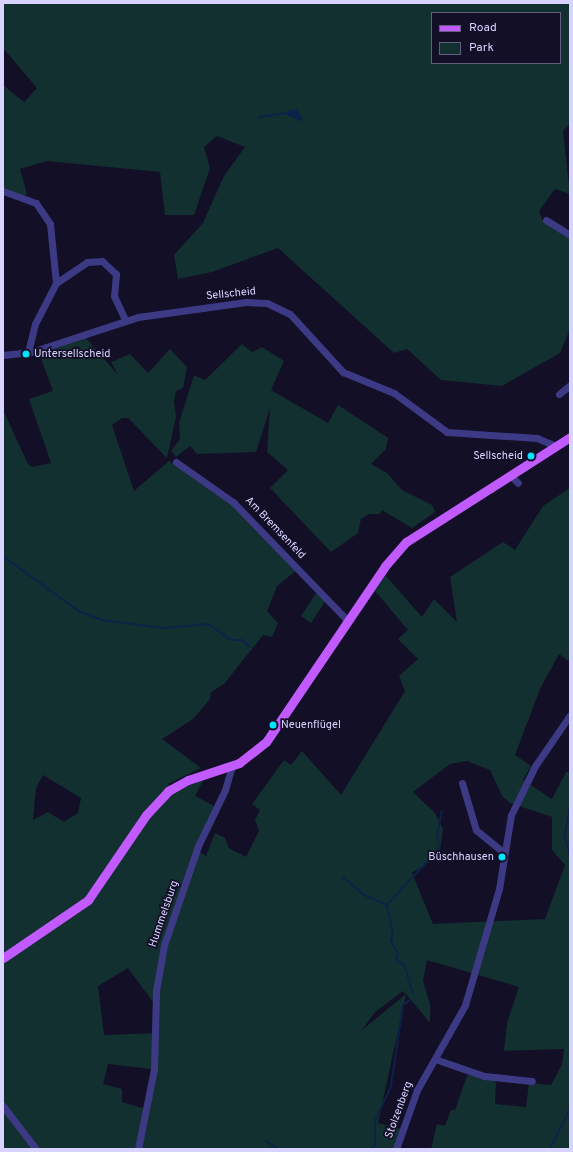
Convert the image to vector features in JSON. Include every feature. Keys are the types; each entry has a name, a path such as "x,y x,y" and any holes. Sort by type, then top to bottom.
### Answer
{"main road":[{"path":"3,958 84,903 162,797 179,784 232,766 253,754 270,736 348,621 406,542 570,437"}],"street":[{"path":"7,192 36,203 47,215 56,283"},
{"path":"546,220 570,235"},
{"path":"28,353 32,330 56,283 87,262 102,262 116,274 114,299 125,320"},
{"name":"Sellscheid","path":"3,355 28,353 125,320 246,302 271,304 290,314 343,372 391,391 444,430 536,438 556,446"},
{"path":"559,394 570,385"},
{"name":"Am Bremsenfeld","path":"176,462 233,502 348,621"},
{"path":"510,475 518,483"},
{"path":"462,783 476,830 504,854 514,807 535,766 570,715"},
{"name":"Hummelsburg","path":"138,1149 154,1069 156,991 164,945 198,846 229,781 232,766"},
{"name":"Stolzenberg","path":"396,1149 417,1090 460,1015 475,973 495,903 504,854"},
{"path":"435,1059 484,1076 532,1081"},
{"path":"3,1106 36,1149"}],"green space":[{"path":"3,3 570,3 570,124 563,131 570,194 555,189 539,211 543,221 570,238 570,329 560,353 502,386 441,380 407,349 394,353 278,248 212,272 178,279 174,255 203,223 224,176 245,147 217,136 204,147 210,168 194,215 165,215 160,172 47,161 20,169 27,194 18,199 3,195 3,85 24,102 37,88 3,48"},
{"path":"86,338 118,375 111,362 130,354 148,373 170,349 187,367 183,388 176,391 174,401 176,417 167,458 128,418 122,418 112,425 134,491 169,461 232,504 297,570 277,586 267,611 278,623 272,637 263,635 224,684 211,692 210,699 193,719 162,739 201,768 168,784 175,792 204,779 195,796 216,807 198,851 206,856 215,833 225,838 229,848 246,857 259,831 255,820 260,810 252,804 284,760 291,765 302,751 341,795 405,691 399,676 418,659 398,639 408,630 375,591 385,575 422,617 434,599 457,622 450,577 503,542 515,550 543,506 570,488 570,662 559,654 540,689 515,755 531,766 523,780 552,799 566,772 570,772 570,1149 431,1149 437,1124 445,1126 451,1110 455,1110 468,1073 496,1082 495,1104 526,1107 529,1083 551,1085 562,1064 564,1049 504,1051 507,1023 519,987 427,960 423,981 430,1004 430,1023 406,994 378,1123 403,1129 396,1149 3,1149 3,961 90,904 144,827 137,822 86,899 3,955 3,410 28,464 32,467 51,463 29,399 53,391 39,353","holes":["467,761 490,770 502,796 510,803 552,817 552,850 565,865 545,919 433,924 412,873 439,856 443,829 435,813 413,792 450,764","43,775 81,798 78,813 64,822 48,812 33,820 36,788","128,968 158,1009 158,1033 104,1035 98,986","403,991 406,994 362,1030 375,1012","108,1064 151,1069 149,1110 122,1102 122,1089 103,1084"]},
{"path":"242,344 252,352 262,347 284,361 271,390 328,423 338,405 388,438 386,449 371,464 387,473 402,490 432,505 435,512 412,528 382,510 380,514 369,514 361,519 358,533 331,552 270,488 288,470 267,452 270,408 256,452 197,454 190,446 176,457 171,451 180,439 179,423 194,375 205,380"},
{"path":"316,593 326,600 311,623 301,616"}],"water":[{"path":"298,109 303,122 287,115 287,111"}],"waterway":[{"path":"259,117 287,113"},
{"path":"3,556 79,611 103,620 164,628 209,624 231,640 242,640 250,646"},
{"path":"570,810 565,836 570,853"},
{"path":"413,994 405,967 396,959 398,954 391,940 393,934 387,905 440,848 437,836 442,811"},
{"path":"343,877 363,894 387,905"},
{"path":"371,1149 375,1145 375,1121 391,1086 403,1005 410,1000"},
{"path":"550,1149 570,1109"},
{"path":"266,1141 279,1149"}],"place":[{"name":"Untersellscheid","path":"26,354"},
{"name":"Sellscheid","path":"531,456"},
{"name":"Neuenflügel","path":"273,725"},
{"name":"Büschhausen","path":"502,857"}]}
